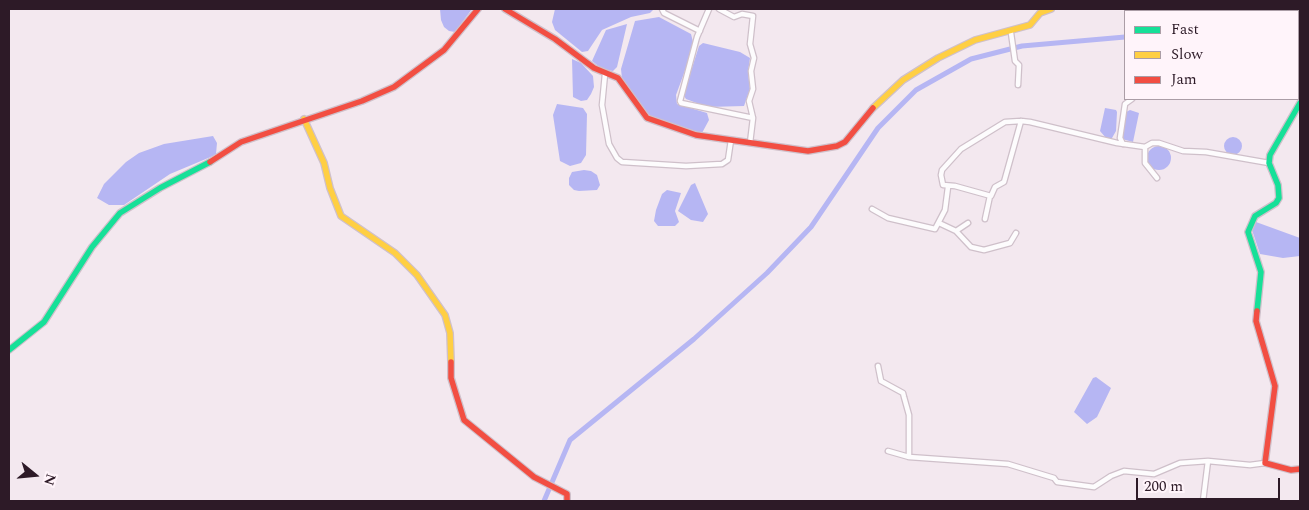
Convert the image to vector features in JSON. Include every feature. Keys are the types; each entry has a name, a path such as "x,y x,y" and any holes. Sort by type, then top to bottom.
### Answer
{"street":[{"path":"9,350 44,322 92,246 120,214 160,188 205,165 241,142 304,119 362,101 394,87 444,50 478,9"},
{"path":"504,9 555,39 604,74 618,78 647,118 681,131 808,151 842,144 877,103 903,80 963,45 1030,25 1040,13 1051,9"},
{"path":"662,9 664,12 700,31"},
{"path":"709,9 700,31 680,101 681,104 753,118"},
{"path":"719,9 734,17 742,14 753,16 750,44 753,55 751,71 753,89 749,101 753,118 750,143"},
{"path":"1011,32 1014,59 1019,65 1018,85"},
{"path":"604,74 602,105 609,144 617,158 622,162 686,166 722,164 728,160 731,140"},
{"path":"1123,144 1120,138 1125,104 1131,100"},
{"path":"1265,463 1275,386 1256,321 1261,272 1248,232 1255,216 1276,203 1279,198 1278,185 1269,163 1270,155 1292,120 1300,103"},
{"path":"304,119 324,163 330,188 341,216 394,253 417,275 445,315 450,333 451,378 464,420 534,477 546,485 567,494 567,501"},
{"path":"986,219 990,196 995,187 1004,182 1022,121"},
{"path":"990,196 955,186 943,186 941,174 961,149 1005,122 1022,121 1123,144 1145,147 1152,143 1159,143 1183,151 1206,152 1269,163"},
{"path":"1145,147 1146,163 1157,178"},
{"path":"872,209 888,218 931,229 939,223 945,210 948,186"},
{"path":"939,223 956,232 971,248 984,250 1010,243 1016,233"},
{"path":"956,232 968,223"},
{"path":"878,366 881,380 903,393 909,414 909,457"},
{"path":"888,451 909,457 1008,464 1054,478 1057,482 1094,487 1111,476 1124,471 1154,474 1180,463 1208,461 1250,465 1265,463 1291,470 1300,469"},
{"path":"1203,501 1208,461"}],"water":[{"path":"440,9 472,9 455,32 449,31 444,27"},
{"path":"555,9 654,9 650,13 631,17 602,30 588,51 582,52 555,30 552,22"},
{"path":"659,17 691,34 693,42 690,57 676,95 677,104 707,113 709,120 702,133 694,134 648,116 622,79 621,69 635,21"},
{"path":"627,24 617,67 613,71 602,69 592,61 606,30"},
{"path":"703,43 740,52 750,58 748,72 750,89 744,106 707,107 686,99 684,96 699,46"},
{"path":"572,59 581,63 593,76 594,87 587,100 581,101 573,97"},
{"path":"557,104 583,108 587,114 586,155 581,163 570,166 560,161 553,115"},
{"path":"1105,108 1116,110 1117,112 1116,131 1112,138 1106,138 1100,131"},
{"path":"1130,110 1139,113 1133,142 1122,139 1126,112"},
{"path":"213,136 217,143 216,154 170,174 124,205 109,205 97,198 104,184 126,162 139,153 164,144"},
{"path":"1233,137 1239,140 1242,146 1239,152 1233,155 1227,152 1224,146 1227,140"},
{"path":"1159,146 1168,149 1171,158 1168,167 1159,170 1150,167 1147,158 1150,149"},
{"path":"591,171 597,175 600,185 597,190 579,191 574,190 569,185 569,178 572,172"},
{"path":"695,183 708,214 703,222 691,220 678,211 691,185"},
{"path":"667,190 681,193 675,211 679,222 675,226 658,226 654,221 656,210 662,194"},
{"path":"1256,222 1300,238 1300,256 1283,258 1260,254 1252,230"},
{"path":"1096,377 1111,388 1097,417 1087,424 1074,412 1093,378"}],"waterway":[{"path":"544,501 570,440 694,339 767,273 811,227 878,128 916,90 971,59 1022,46 1124,37"}],"traffic: fast":[{"path":"1257,311 1261,272 1248,232 1255,216 1276,203 1279,198 1278,185 1269,163 1270,155 1300,103"},
{"path":"9,350 44,322 92,247 120,213 160,188 210,162"}],"traffic: slow":[{"path":"873,108 903,80 938,58 975,40 1030,25 1040,13 1051,9"},
{"path":"304,119 324,163 330,188 341,216 395,253 417,275 445,315 450,333 451,362"}],"traffic: jam":[{"path":"210,162 241,142 362,101 394,87 444,50 478,9"},
{"path":"505,9 555,39 594,68 618,78 647,118 696,135 808,151 837,146 845,142 873,108"},
{"path":"1257,311 1256,321 1275,386 1265,463 1291,470 1300,469"},
{"path":"451,362 451,378 464,420 534,477 567,494 567,501"}]}
